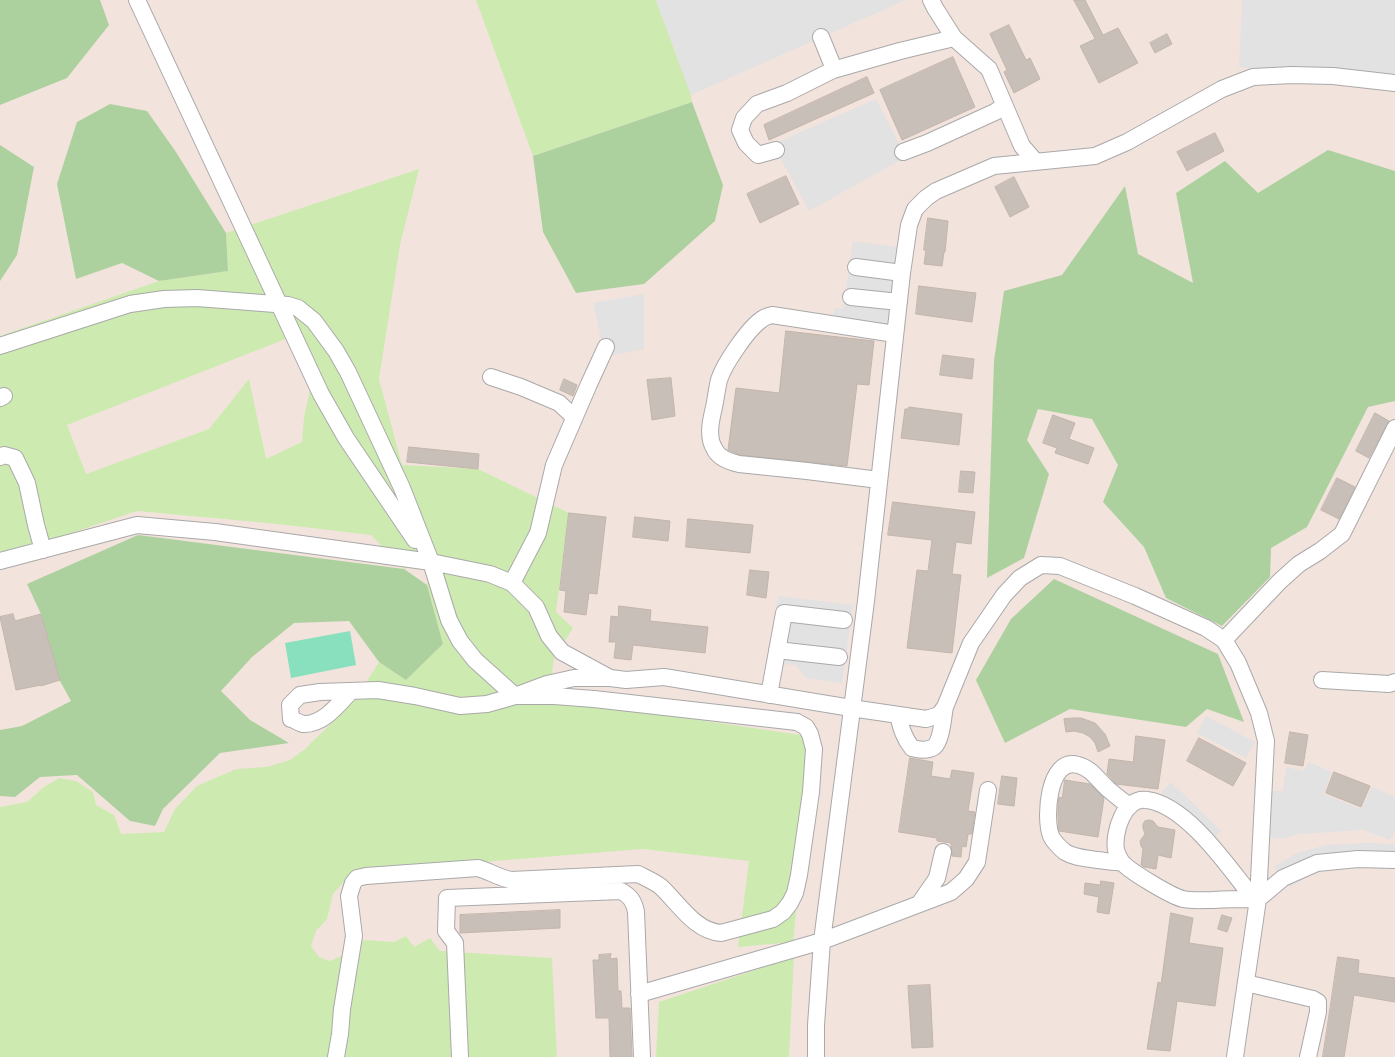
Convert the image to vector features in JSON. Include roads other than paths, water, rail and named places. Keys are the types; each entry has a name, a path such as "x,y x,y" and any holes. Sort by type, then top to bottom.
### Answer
{"lane":[{"path":"137,0 321,394 346,438 431,562"},
{"path":"931,0 934,8 954,38 989,69 1022,146 1034,161"},
{"path":"821,38 834,70"},
{"path":"776,150 758,156 746,143 740,130 744,118 757,104 787,93 834,70 900,51 954,38"},
{"path":"816,1057 816,1025 822,941 866,601 902,273 911,220 915,209 936,191 994,166 1095,156 1128,142 1222,89 1253,77 1292,75 1333,76 1395,83"},
{"path":"903,152 927,143 995,112 1004,106"},
{"path":"856,268 902,273"},
{"path":"851,297 899,302"},
{"path":"0,346 130,304 164,299 197,298 298,308 305,312 314,321 336,351 348,372 402,488 431,562 449,620 460,641 475,660 515,696 554,696 594,699 797,722 806,727 810,734 814,749 811,792 799,875 795,893 790,903 783,912 773,919 721,933 715,932 698,924 661,887 653,881 638,874 511,880 503,879 487,870 478,868 366,876 357,878 353,883 349,896 354,936 336,1057"},
{"path":"879,480 729,462 720,456 714,449 710,435 711,422 720,379 726,365 750,330 762,319 772,315 896,334"},
{"path":"512,583 538,533 554,465 606,347"},
{"path":"491,377 521,386 559,403 574,417"},
{"path":"1224,640 1285,576 1299,564 1320,551 1342,534 1395,428"},
{"path":"0,457 4,455 15,458 27,483 43,550"},
{"path":"0,562 138,525 215,532 431,562 490,574 512,583 536,607 549,636 562,652 610,678"},
{"path":"904,721 906,741 912,748 923,750 934,746 939,738 936,724 939,715 945,707 972,643 1004,595 1020,578 1041,565 1060,566 1135,596 1206,628 1224,640 1238,663 1248,685 1259,713 1266,741 1258,899 1235,1057"},
{"path":"768,694 784,613 844,620"},
{"path":"777,650 839,657"},
{"path":"351,691 378,690 460,706 487,704 515,696 547,684 574,678 610,678 626,680 664,677 851,708 904,721 926,719 936,724"},
{"path":"1322,680 1388,684 1395,682"},
{"path":"1122,862 1116,863 1080,858 1065,851 1051,837 1048,821 1050,791 1053,780 1059,771 1067,765 1076,764 1092,772 1109,790 1130,806"},
{"path":"639,994 822,941 950,892 966,878 977,862 988,790"},
{"path":"1258,899 1250,894 1196,828 1181,816 1160,804 1146,799 1135,802 1125,811 1116,832 1116,851 1122,862 1143,878 1170,894 1182,899 1258,899 1283,878 1317,863 1358,859 1395,860"},
{"path":"918,904 937,878 943,852"},
{"path":"460,1057 455,943 446,931 447,898 620,891 628,895 634,903 636,912 642,1057"},
{"path":"1246,983 1313,999 1318,1002 1318,1012 1308,1057"}]}
